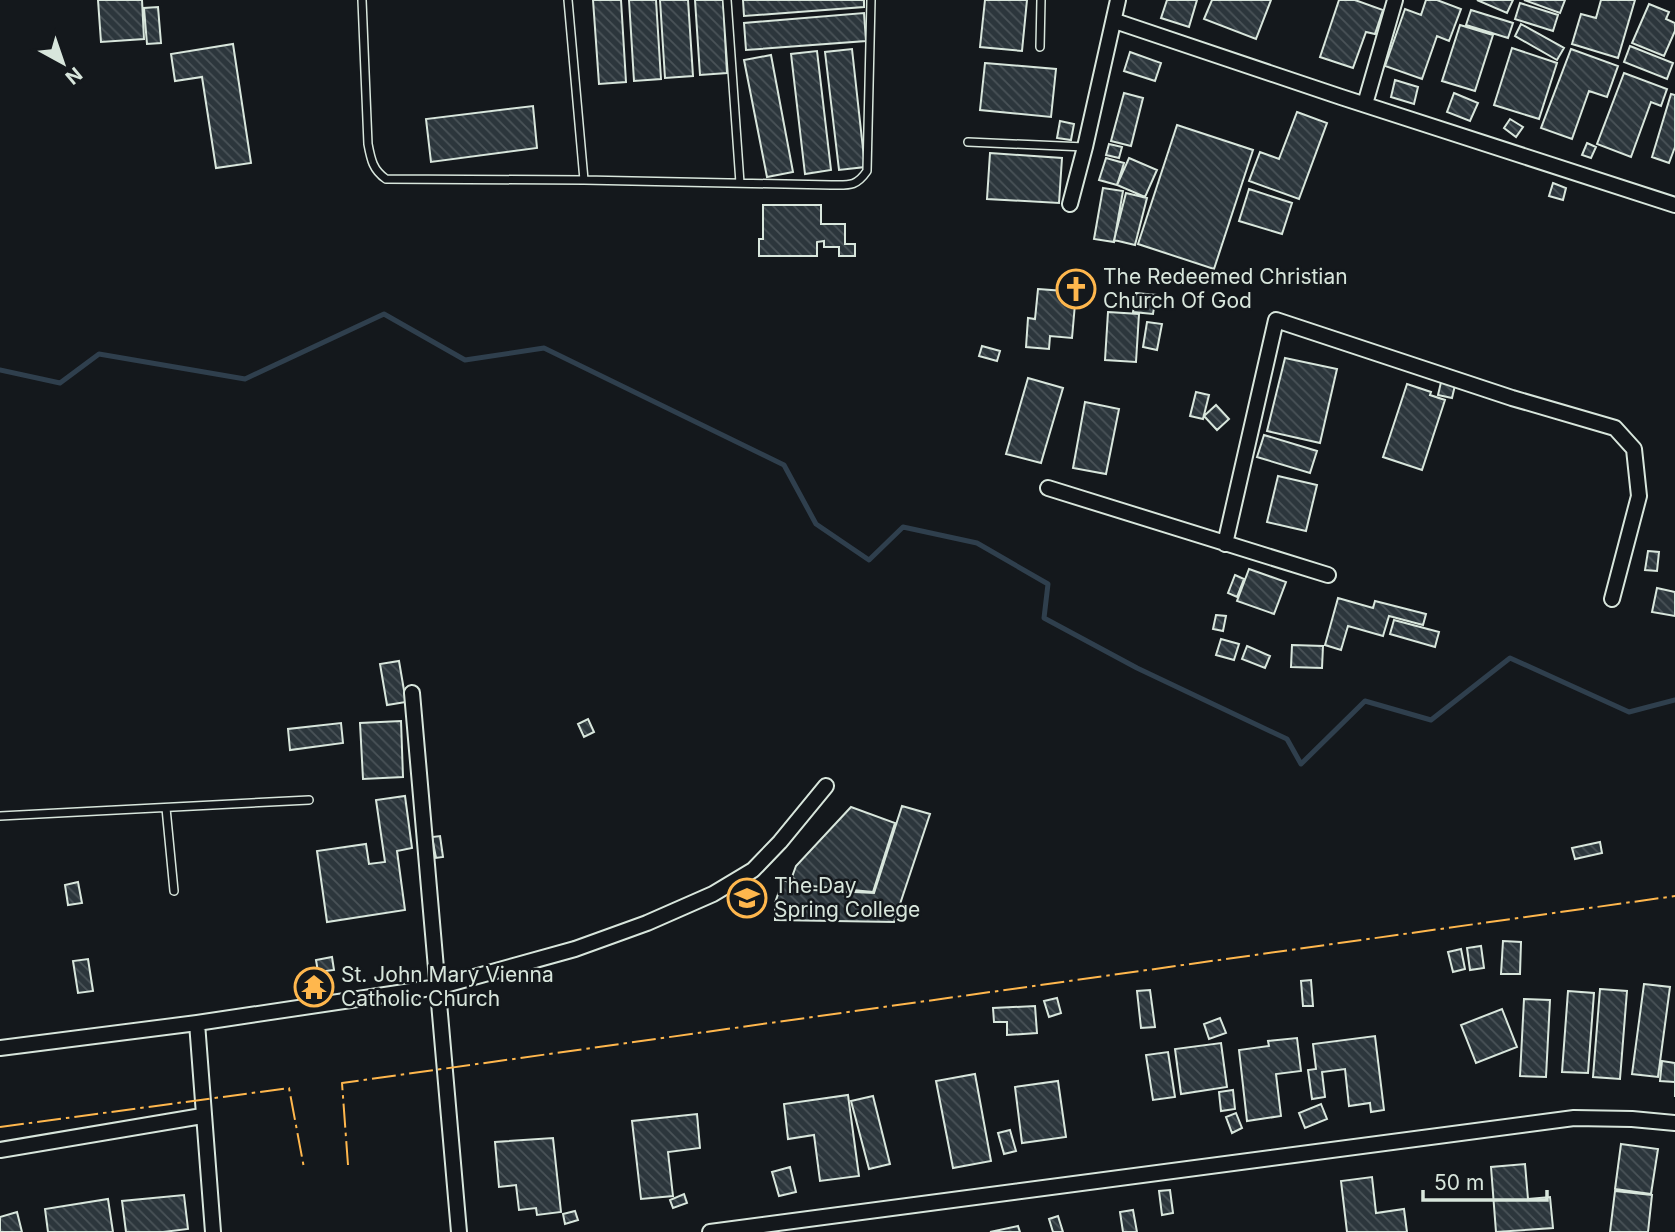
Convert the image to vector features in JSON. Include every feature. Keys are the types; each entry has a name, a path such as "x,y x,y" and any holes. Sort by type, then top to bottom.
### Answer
{"street":[{"path":"1070,204 1118,0"},
{"path":"1365,104 1395,0"},
{"path":"1115,21 1675,205"},
{"path":"1225,544 1276,320 1513,398 1615,428 1634,449 1639,496 1612,599"},
{"path":"1048,488 1328,575"},
{"path":"412,693 459,1232"},
{"path":"0,1048 197,1023 438,987 575,949 647,923 713,894 753,870 826,786"},
{"path":"197,1023 202,1116 213,1232"},
{"path":"0,1150 202,1116"},
{"path":"710,1232 1574,1118 1675,1123"}],"lane":[{"path":"362,0 368,144 371,161 377,173 386,179 584,180 831,186 859,182 867,171 871,0"},
{"path":"568,0 584,180"},
{"path":"727,0 740,183"},
{"path":"1040,47 1041,0"},
{"path":"968,142 1085,147"},
{"path":"0,816 309,800"},
{"path":"166,808 174,891"}],"building":[{"path":"98,0 142,0 144,39 101,42"},
{"path":"593,0 621,0 626,82 599,84"},
{"path":"629,0 656,0 661,79 634,81"},
{"path":"660,0 688,0 693,76 665,78"},
{"path":"695,0 723,0 727,73 700,75"},
{"path":"743,0 864,0 864,7 744,16"},
{"path":"985,0 1027,0 1022,51 980,47"},
{"path":"1167,0 1197,0 1189,27 1161,18"},
{"path":"1212,0 1271,0 1256,39 1204,19"},
{"path":"1339,0 1355,0 1383,10 1375,34 1366,32 1353,68 1320,57"},
{"path":"1426,0 1437,0 1461,9 1449,41 1437,36 1422,79 1385,66 1405,9 1421,15"},
{"path":"1477,0 1513,0 1507,13"},
{"path":"1524,0 1565,0 1560,13"},
{"path":"1601,0 1635,0 1618,58 1572,44 1581,14 1596,18"},
{"path":"1520,3 1558,15 1553,31 1515,19"},
{"path":"1649,4 1669,12 1666,19 1675,23 1675,31 1664,56 1632,43"},
{"path":"158,7 161,43 147,44 144,8"},
{"path":"1471,10 1513,23 1508,38 1466,25"},
{"path":"864,13 866,41 746,50 744,23"},
{"path":"1521,24 1564,48 1557,60 1515,36"},
{"path":"1460,25 1493,35 1475,91 1442,81"},
{"path":"233,44 251,163 216,168 202,77 175,81 171,54"},
{"path":"1630,46 1673,63 1667,79 1624,62"},
{"path":"1512,48 1557,63 1539,119 1494,105"},
{"path":"852,49 865,167 839,170 825,52"},
{"path":"1571,49 1618,66 1607,97 1589,91 1572,139 1541,128"},
{"path":"817,51 831,170 805,174 791,54"},
{"path":"1130,52 1161,63 1155,81 1124,71"},
{"path":"771,55 793,172 767,177 744,60"},
{"path":"985,63 1056,69 1051,117 980,110"},
{"path":"1624,73 1667,89 1661,106 1651,102 1631,157 1597,144"},
{"path":"1395,80 1418,87 1414,104 1391,97"},
{"path":"1124,93 1143,98 1131,146 1111,141"},
{"path":"1454,93 1478,103 1470,121 1447,112"},
{"path":"1671,94 1675,95 1675,147 1669,163 1652,157"},
{"path":"533,106 537,148 431,162 426,119"},
{"path":"1297,112 1327,123 1299,199 1249,181 1260,152 1279,159"},
{"path":"1510,119 1523,127 1516,137 1504,128"},
{"path":"1060,121 1074,124 1071,140 1057,138"},
{"path":"1177,125 1253,150 1214,269 1138,244"},
{"path":"1587,143 1596,147 1591,158 1582,155"},
{"path":"1109,144 1122,147 1119,158 1106,155"},
{"path":"990,153 1062,158 1059,203 987,199"},
{"path":"1106,158 1124,163 1117,185 1099,180"},
{"path":"1129,158 1157,170 1145,197 1117,185"},
{"path":"1553,183 1566,188 1563,200 1549,196"},
{"path":"1103,188 1123,191 1114,242 1094,239"},
{"path":"1249,189 1292,203 1282,234 1239,221"},
{"path":"1126,193 1147,198 1135,245 1114,240"},
{"path":"763,205 821,205 821,224 845,224 845,244 855,244 855,256 839,256 839,247 824,247 824,241 817,242 817,256 759,256 759,239 763,239"},
{"path":"1038,289 1064,291 1063,303 1075,304 1072,338 1050,336 1049,349 1026,347 1028,318 1035,319"},
{"path":"1136,293 1156,295 1153,314 1133,312"},
{"path":"1108,312 1139,314 1136,362 1105,360"},
{"path":"1147,322 1162,324 1157,350 1143,347"},
{"path":"982,346 1000,351 997,361 979,356"},
{"path":"1285,358 1337,369 1320,443 1267,431"},
{"path":"1028,378 1063,388 1041,463 1006,454"},
{"path":"1442,378 1456,381 1452,398 1438,395"},
{"path":"1407,384 1445,400 1422,470 1383,457"},
{"path":"1196,392 1209,395 1203,419 1190,416"},
{"path":"1085,402 1119,409 1106,474 1073,468"},
{"path":"1216,405 1229,419 1217,430 1204,416"},
{"path":"1264,435 1317,451 1310,473 1257,457"},
{"path":"1278,476 1317,485 1306,531 1267,522"},
{"path":"1648,551 1659,552 1657,571 1645,570"},
{"path":"1249,569 1286,582 1274,614 1237,601"},
{"path":"1235,575 1244,579 1237,597 1228,593"},
{"path":"1657,588 1675,592 1675,616 1652,612"},
{"path":"1338,598 1373,608 1375,601 1426,614 1423,625 1389,616 1383,636 1348,626 1341,650 1325,645"},
{"path":"1216,615 1226,616 1223,631 1213,629"},
{"path":"1394,620 1439,632 1435,647 1390,634"},
{"path":"1221,639 1239,644 1234,660 1216,655"},
{"path":"1292,645 1323,646 1322,668 1291,667"},
{"path":"1247,646 1270,656 1265,668 1242,659"},
{"path":"399,661 406,702 387,705 380,664"},
{"path":"588,719 594,732 584,737 578,724"},
{"path":"401,721 403,777 363,779 360,723"},
{"path":"341,723 343,743 290,750 288,729"},
{"path":"405,796 412,848 397,851 405,910 327,922 317,851 366,844 369,864 385,862 376,800"},
{"path":"902,806 930,814 894,922 775,920 775,903 783,880 813,890 874,893"},
{"path":"851,807 895,823 873,892 801,885 792,877 796,866"},
{"path":"440,836 443,857 436,858 432,837"},
{"path":"1600,842 1602,853 1575,859 1572,848"},
{"path":"78,882 82,903 68,905 65,885"},
{"path":"1503,941 1521,942 1520,974 1501,974"},
{"path":"1481,946 1484,968 1470,970 1467,948"},
{"path":"1461,949 1465,969 1453,972 1448,952"},
{"path":"332,957 334,970 318,972 316,960"},
{"path":"88,959 93,991 78,993 73,961"},
{"path":"1311,980 1313,1006 1303,1006 1301,981"},
{"path":"1644,984 1670,987 1658,1077 1632,1074"},
{"path":"1600,989 1627,991 1620,1079 1593,1077"},
{"path":"1150,990 1155,1027 1141,1028 1137,991"},
{"path":"1568,991 1594,993 1588,1073 1562,1072"},
{"path":"1057,998 1061,1013 1049,1017 1044,1001"},
{"path":"1524,999 1550,1000 1546,1077 1520,1076"},
{"path":"1035,1006 1037,1033 1007,1035 1007,1022 994,1022 993,1008"},
{"path":"1502,1009 1517,1047 1476,1063 1461,1025"},
{"path":"1220,1018 1226,1033 1209,1039 1204,1024"},
{"path":"1375,1036 1384,1110 1371,1112 1370,1103 1349,1106 1345,1069 1322,1072 1325,1097 1312,1099 1308,1070 1316,1069 1313,1044"},
{"path":"1297,1038 1301,1071 1276,1074 1281,1116 1247,1121 1239,1050 1269,1046 1268,1041"},
{"path":"1221,1043 1227,1087 1181,1094 1175,1049"},
{"path":"1168,1052 1175,1097 1153,1100 1146,1055"},
{"path":"1662,1061 1675,1063 1675,1082 1660,1081"},
{"path":"975,1074 991,1161 953,1168 936,1081"},
{"path":"1058,1081 1066,1137 1022,1143 1015,1087"},
{"path":"1233,1090 1235,1109 1221,1111 1219,1092"},
{"path":"848,1095 859,1176 820,1181 814,1135 788,1139 784,1104"},
{"path":"873,1096 890,1164 869,1169 851,1101"},
{"path":"1321,1104 1327,1119 1305,1128 1299,1113"},
{"path":"1236,1113 1242,1128 1232,1133 1226,1117"},
{"path":"697,1114 700,1148 668,1152 673,1196 641,1199 632,1121"},
{"path":"1010,1130 1016,1151 1004,1154 998,1133"},
{"path":"553,1138 561,1212 537,1215 536,1208 519,1210 516,1185 499,1187 495,1142"},
{"path":"1621,1144 1658,1149 1651,1194 1615,1189"},
{"path":"1525,1164 1528,1199 1550,1197 1553,1228 1496,1232 1491,1167"},
{"path":"790,1167 796,1192 779,1196 772,1172"},
{"path":"1372,1177 1376,1213 1404,1209 1407,1232 1347,1232 1341,1181"},
{"path":"1170,1190 1173,1213 1162,1215 1159,1191"},
{"path":"1615,1191 1652,1195 1648,1232 1610,1232"},
{"path":"684,1194 687,1203 673,1208 670,1200"},
{"path":"184,1195 188,1229 126,1232 122,1201"},
{"path":"108,1199 113,1232 48,1232 45,1209"},
{"path":"1133,1210 1137,1232 1123,1232 1120,1212"},
{"path":"575,1211 578,1220 565,1224 563,1214"},
{"path":"17,1212 22,1232 0,1232 0,1217"},
{"path":"1058,1216 1063,1232 1053,1232 1049,1219"},
{"path":"1018,1226 1020,1232 990,1232"}],"waterway":[{"path":"0,370 60,383 99,354 245,379 384,314 465,360 544,348 784,465 816,524 869,560 903,527 977,543 1048,584 1044,618 1137,668 1287,739 1301,764 1365,701 1431,720 1510,658 1629,712 1675,700"}],"power":[{"path":"348,1165 342,1083 1675,896"},
{"path":"0,1127 289,1088 304,1168"}],"place":[{"name":"The Redeemed Christian Church Of God","path":"1076,289"},
{"name":"The Day Spring College","path":"747,898"},
{"name":"St. John Mary Vienna Catholic Church","path":"314,987"}]}
